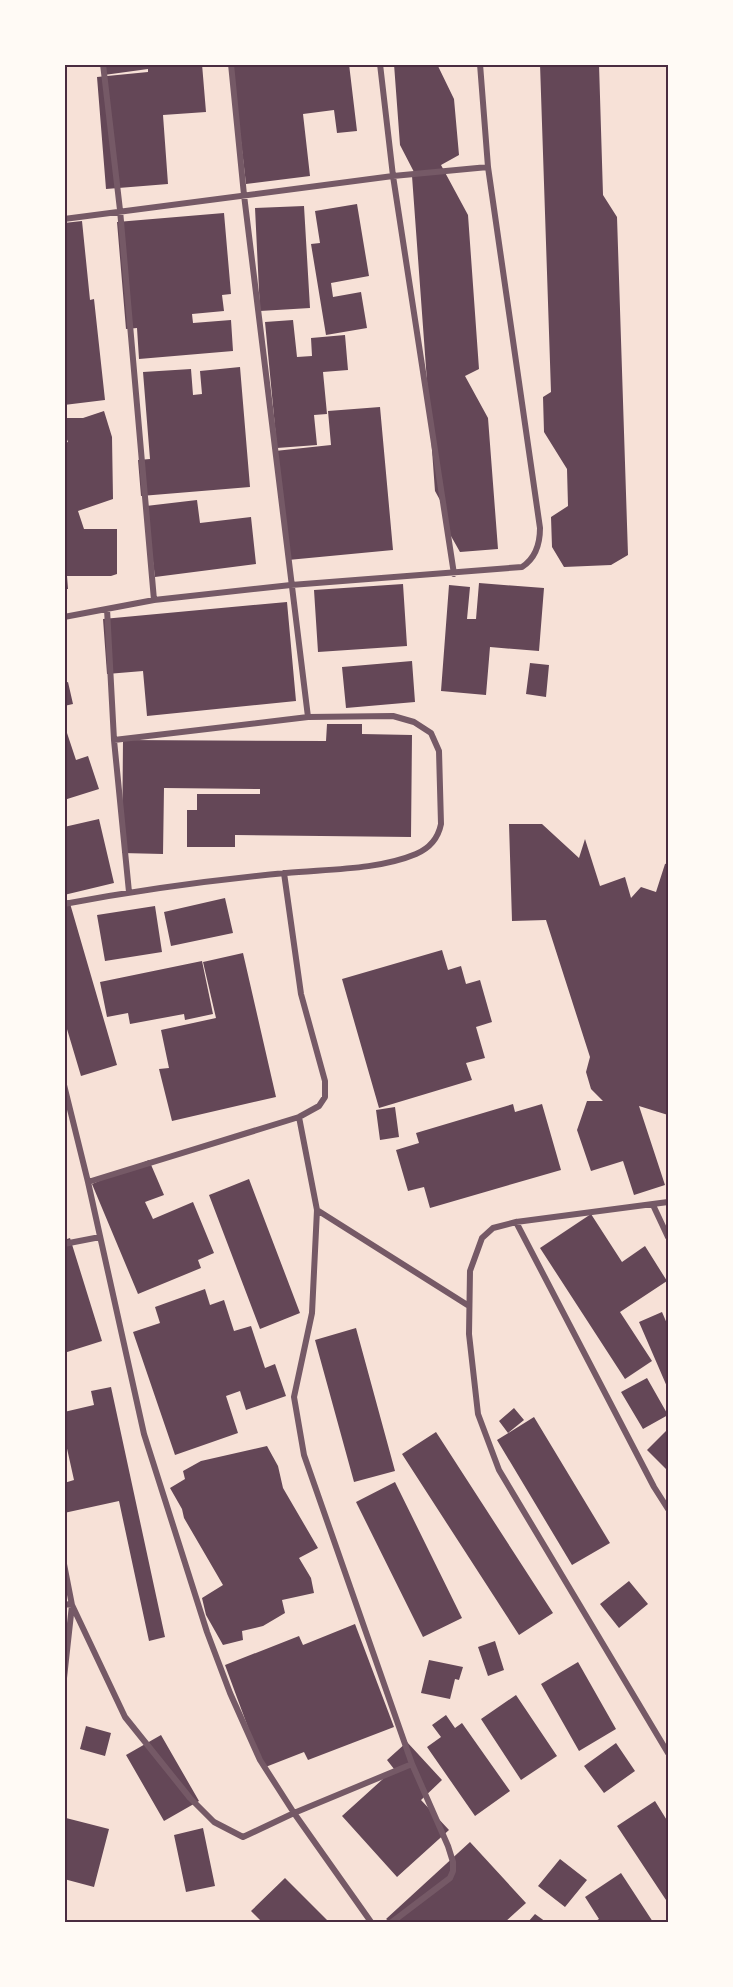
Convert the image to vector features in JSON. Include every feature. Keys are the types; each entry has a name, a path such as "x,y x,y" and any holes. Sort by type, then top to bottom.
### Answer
{"street":[{"path":"103,64 120,210 154,600"},
{"path":"231,64 244,195 308,717"},
{"path":"380,64 393,177 454,574"},
{"path":"64,617 154,600 291,585 522,567 532,558 540,539 540,528 488,167 480,64"},
{"path":"64,219 120,210 488,167"},
{"path":"107,609 114,740 129,892"},
{"path":"64,904 129,892 284,873 391,863 419,853 433,843 439,835 441,824 438,751 431,733 414,722 393,716 308,717 114,740"},
{"path":"88,1182 299,1118 319,1106 325,1097 325,1081 301,994 284,873"},
{"path":"64,1085 144,1434 207,1632 230,1693 260,1761 370,1921 378,1923"},
{"path":"299,1118 317,1210 312,1313 294,1397 300,1438 412,1764 453,1862 450,1878 392,1923"},
{"path":"669,1202 516,1222 493,1228 482,1238 470,1272 469,1306 469,1334 478,1414 499,1470 669,1753"},
{"path":"653,1204 669,1237"},
{"path":"317,1210 469,1306"},
{"path":"516,1222 654,1487 669,1509"},
{"path":"64,1244 100,1237"},
{"path":"64,1564 72,1605 125,1717 190,1798 214,1822 243,1838 294,1813 412,1764"},
{"path":"64,1604 72,1605"},
{"path":"64,1678 72,1605"}],"building":[{"path":"103,64 202,64 206,112 163,115 168,184 106,189 97,77 148,72 148,69 104,75"},
{"path":"232,64 349,64 357,131 337,133 334,110 303,114 310,176 246,184"},
{"path":"394,64 437,64 454,99 459,155 441,165 468,215 479,369 465,376 488,418 498,549 460,552 447,529 446,511 435,491 412,176 415,174 400,145"},
{"path":"540,64 599,64 603,195 617,217 628,555 611,565 564,567 552,547 551,517 568,506 567,469 544,432 543,397 551,392"},
{"path":"357,204 369,276 331,283 333,297 361,292 367,328 326,335 311,244 320,243 315,211"},
{"path":"304,206 310,308 260,311 255,208"},
{"path":"224,213 231,294 222,295 224,311 192,314 193,323 231,320 233,351 139,359 137,328 126,329 117,222"},
{"path":"82,221 90,300 94,299 105,400 64,405 64,223"},
{"path":"293,320 297,357 312,356 311,338 345,335 348,370 323,372 327,414 314,415 317,445 277,448 265,322"},
{"path":"240,367 250,487 141,496 138,460 150,459 143,372 191,369 193,395 202,394 200,371"},
{"path":"380,407 393,550 288,560 275,451 331,445 328,411"},
{"path":"104,411 112,437 113,499 78,511 84,529 117,529 117,574 67,576 68,589 64,589 64,443 68,442 64,432 64,418 83,418"},
{"path":"197,500 200,523 251,517 256,564 155,577 146,506"},
{"path":"479,583 544,588 539,651 490,647 486,695 441,691 449,585 470,587 467,619 476,619"},
{"path":"403,584 407,646 318,652 314,590"},
{"path":"287,602 296,701 147,716 143,671 107,674 103,619"},
{"path":"412,661 415,702 346,708 342,667"},
{"path":"530,663 549,665 546,697 526,694"},
{"path":"68,682 73,704 64,706 64,683"},
{"path":"327,724 362,724 362,734 412,735 411,837 235,835 235,847 187,847 187,810 197,810 197,794 260,794 260,789 164,788 163,854 122,853 123,740 326,741"},
{"path":"67,733 76,760 88,756 99,789 64,800 64,734"},
{"path":"99,819 114,883 64,895 64,827"},
{"path":"509,824 542,824 579,858 585,839 600,886 625,877 631,898 641,887 656,892 665,864 668,863 668,1115 639,1106 665,1185 634,1195 623,1161 591,1171 577,1130 587,1101 603,1101 591,1089 586,1072 590,1057 546,920 512,921"},
{"path":"225,898 233,933 171,946 164,912"},
{"path":"69,900 117,1065 81,1076 64,1019 64,901"},
{"path":"155,906 162,952 105,961 97,915"},
{"path":"442,950 448,970 461,966 466,984 480,980 492,1022 476,1027 485,1058 466,1063 472,1080 379,1108 342,979"},
{"path":"243,953 276,1097 172,1121 159,1069 169,1068 161,1030 216,1018 203,962"},
{"path":"202,961 213,1014 185,1020 184,1014 130,1024 128,1013 107,1017 100,982"},
{"path":"513,1104 515,1112 542,1104 561,1170 430,1208 424,1187 408,1191 396,1150 419,1143 416,1133"},
{"path":"395,1107 399,1137 380,1140 376,1110"},
{"path":"149,1160 164,1195 145,1202 153,1219 193,1202 214,1253 198,1260 201,1268 138,1294 92,1184"},
{"path":"249,1179 300,1313 260,1329 209,1195"},
{"path":"591,1214 622,1262 645,1246 667,1281 620,1312 652,1361 625,1379 540,1248"},
{"path":"70,1238 102,1341 64,1353 64,1240"},
{"path":"205,1289 210,1305 224,1300 234,1331 251,1326 265,1368 275,1364 286,1396 246,1410 240,1391 226,1396 238,1433 175,1455 133,1332 160,1323 155,1307"},
{"path":"662,1312 668,1326 668,1389 639,1322"},
{"path":"356,1328 395,1471 354,1482 315,1340"},
{"path":"647,1378 668,1415 643,1429 621,1392"},
{"path":"111,1387 165,1637 149,1641 119,1501 64,1513 64,1483 74,1480 64,1435 64,1412 94,1405 91,1391"},
{"path":"514,1408 524,1420 508,1433 499,1421"},
{"path":"534,1417 610,1543 572,1565 497,1440"},
{"path":"668,1429 668,1471 647,1450"},
{"path":"436,1432 553,1613 519,1635 402,1454"},
{"path":"267,1446 278,1466 283,1488 318,1548 299,1558 311,1578 314,1593 282,1600 285,1613 263,1626 242,1631 243,1640 223,1645 206,1615 202,1598 223,1585 184,1518 182,1509 170,1488 185,1479 183,1471 201,1461"},
{"path":"395,1482 462,1618 423,1637 356,1502"},
{"path":"629,1581 648,1604 619,1628 600,1604"},
{"path":"355,1624 394,1727 308,1760 304,1752 263,1768 225,1665 299,1636 303,1645"},
{"path":"495,1641 504,1670 488,1676 478,1647"},
{"path":"429,1660 463,1667 459,1680 455,1679 450,1699 421,1693"},
{"path":"578,1662 616,1729 579,1751 541,1684"},
{"path":"516,1695 557,1756 521,1780 481,1719"},
{"path":"446,1715 455,1728 462,1723 510,1791 475,1816 427,1747 441,1737 432,1725"},
{"path":"86,1726 111,1733 105,1756 80,1749"},
{"path":"161,1735 199,1801 164,1821 126,1755"},
{"path":"407,1742 442,1780 421,1800 449,1830 397,1877 342,1816 394,1769 387,1760"},
{"path":"616,1743 635,1771 604,1793 584,1766"},
{"path":"655,1801 668,1822 668,1903 617,1826"},
{"path":"66,1818 109,1829 94,1887 64,1879"},
{"path":"203,1828 215,1886 186,1892 174,1835"},
{"path":"470,1842 526,1903 505,1922 390,1922 386,1919"},
{"path":"560,1859 587,1880 565,1907 538,1886"},
{"path":"621,1873 653,1922 594,1922 599,1919 585,1897"},
{"path":"285,1878 329,1922 262,1922 251,1911"},
{"path":"535,1914 546,1922 528,1922"}]}
